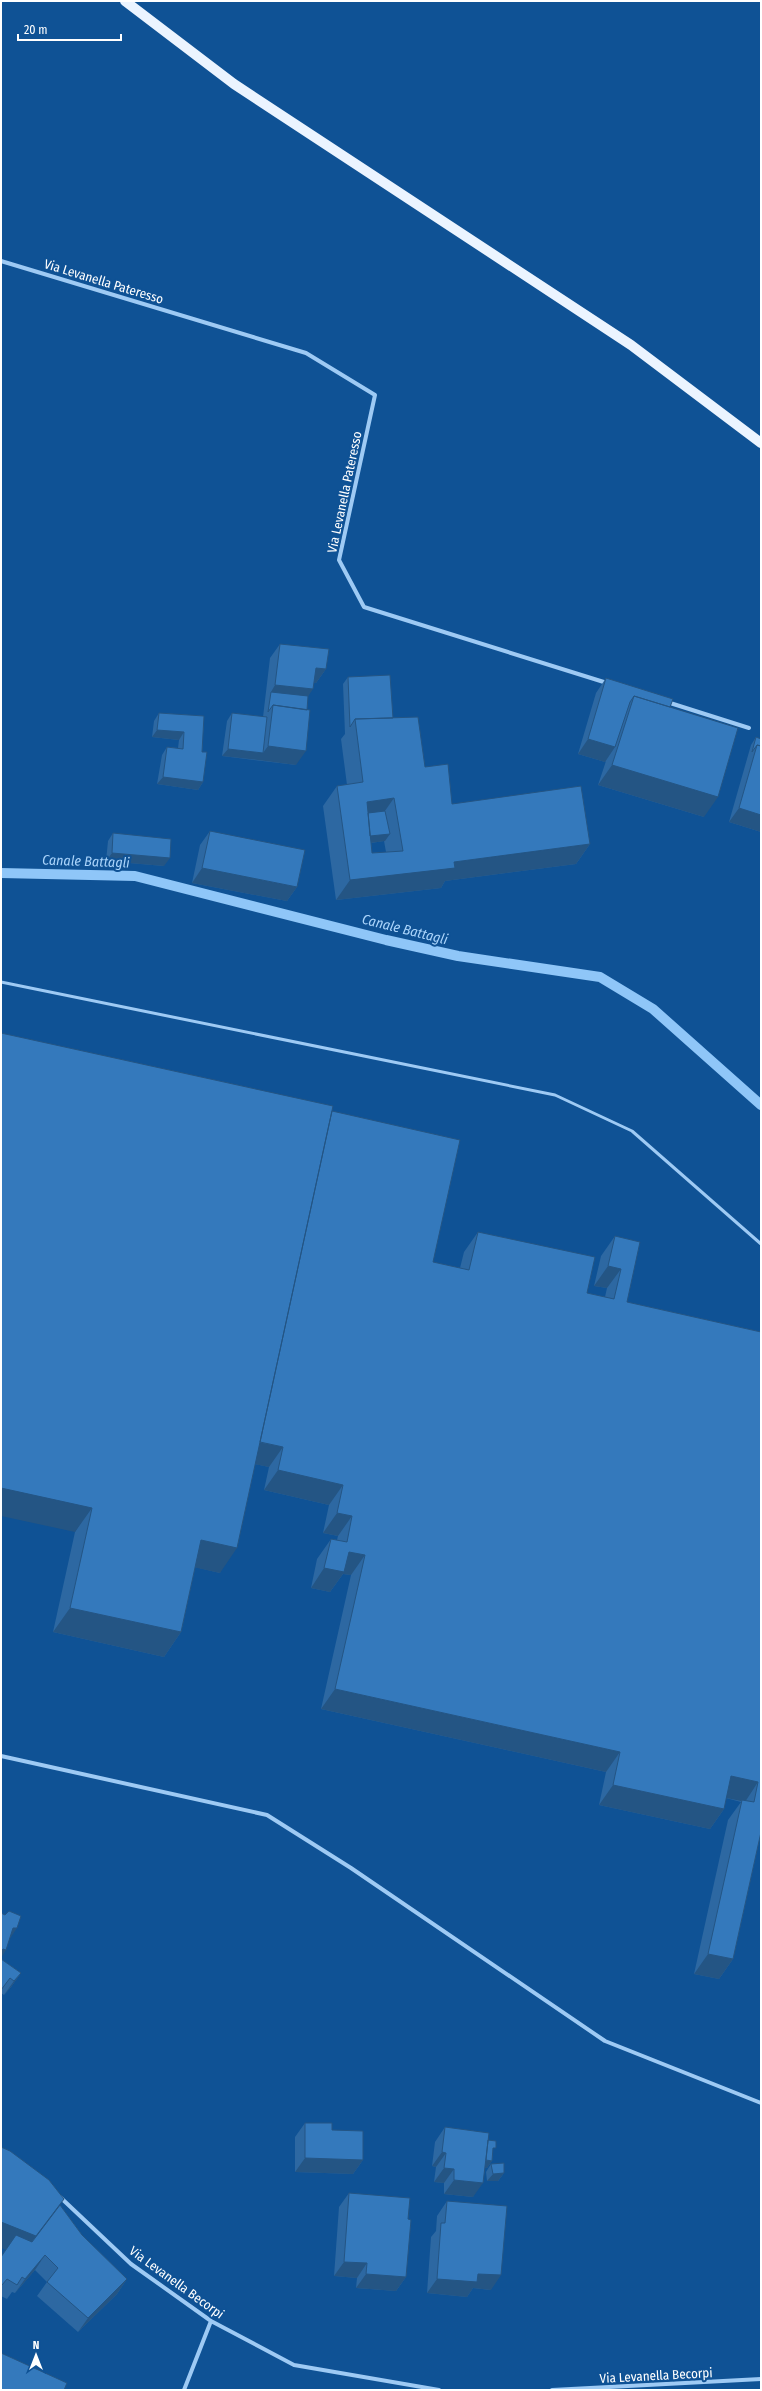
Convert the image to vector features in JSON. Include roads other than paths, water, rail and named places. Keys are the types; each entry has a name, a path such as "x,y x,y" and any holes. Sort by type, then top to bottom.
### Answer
{"main road":[{"path":"125,1 234,84 631,345 761,443"}],"street":[{"name":"Via Levanella Pateresso","path":"1,261 306,353 375,395 339,560 364,607 613,685"},
{"path":"658,699 749,728"},
{"path":"1,1756 267,1815 351,1868 605,2041 761,2103"},
{"name":"Via Levanella Becorpi","path":"58,2196 132,2264 211,2321 294,2365 439,2390"},
{"path":"184,2390 211,2321"},
{"name":"Via Levanella Becorpi","path":"552,2390 761,2379"}],"lane":[{"path":"1,982 555,1095 632,1131 761,1244"}],"waterway":[{"name":"Canale Battagli","path":"1,873 135,876 386,940 458,956 600,977 653,1009 761,1105"}]}
